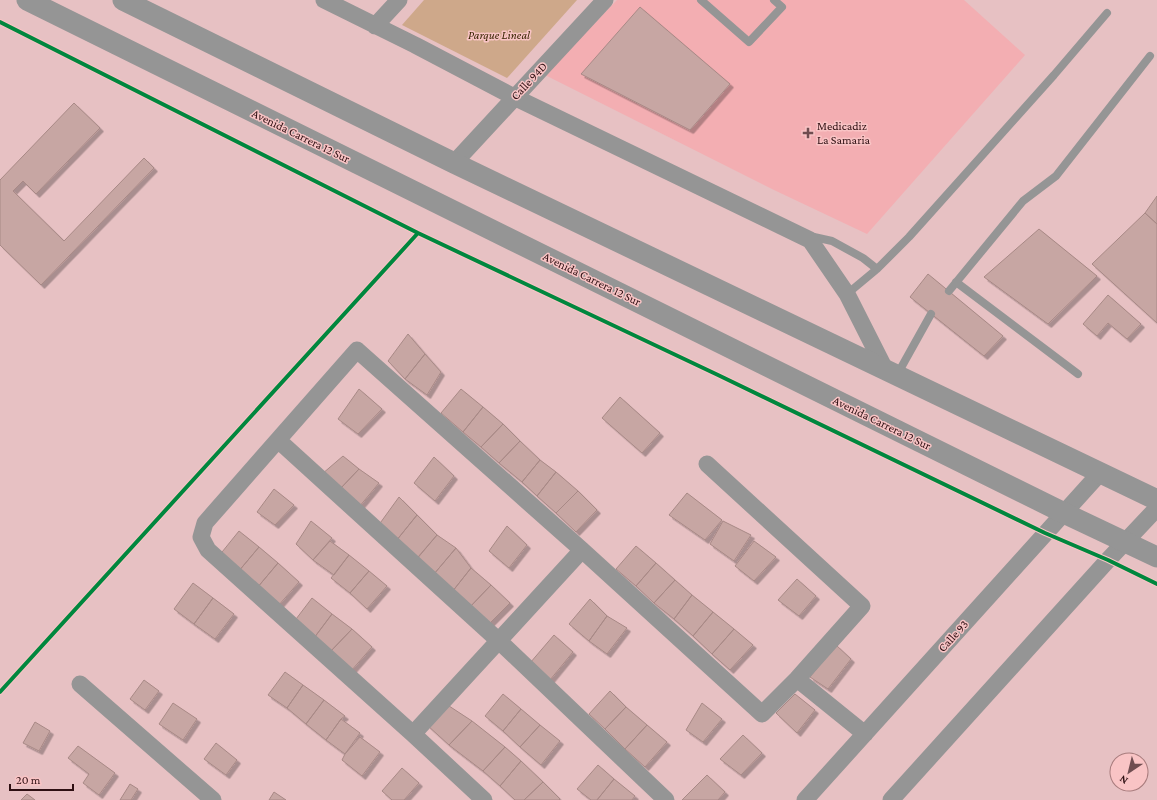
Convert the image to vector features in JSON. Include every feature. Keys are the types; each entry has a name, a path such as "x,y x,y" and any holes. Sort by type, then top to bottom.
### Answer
{"street":[{"name":"Avenida Carrera 12 Sur","path":"27,0 1064,513 1157,557"},
{"path":"123,0 454,163 1157,500"},
{"path":"324,0 514,97 810,240 847,294 892,374"},
{"path":"374,26 399,0"},
{"name":"Calle 94D","path":"454,163 605,0"},
{"path":"484,800 413,734 208,550 201,537 205,523 357,350 582,550 762,714 797,679 862,606 707,464"},
{"path":"278,440 498,641 666,800"},
{"name":"Calle 93","path":"805,800 1100,473"},
{"path":"891,800 1157,508"},
{"path":"413,734 582,550"},
{"path":"797,679 866,734"},
{"path":"80,684 213,800"}],"lane":[{"path":"701,0 749,42 782,7 774,0"},
{"path":"847,294 877,269 914,231 1054,75 1107,13"},
{"path":"949,291 1023,201 1056,176 1150,56"},
{"path":"810,240 814,237 832,241 863,258 877,269"},
{"path":"956,282 1078,374"},
{"path":"892,374 931,314"}],"shaded area":[{"name":"Medicadiz La Samaria","path":"617,0 964,0 1025,55 867,234 774,190 545,75"}],"green space":[{"name":"Parque Lineal","path":"424,0 577,0 507,78 402,25"}],"building":[{"path":"640,7 730,84 690,130 581,74"},
{"path":"74,103 100,128 36,194 23,181 13,191 64,241 144,158 154,168 41,285 0,245 0,180"},
{"path":"1157,196 1157,224 1145,213"},
{"path":"1145,213 1157,224 1157,323 1092,264"},
{"path":"1039,229 1097,276 1048,324 984,277"},
{"path":"928,274 1003,336 984,356 910,297"},
{"path":"1108,295 1141,324 1127,339 1108,323 1097,336 1083,324"},
{"path":"408,334 425,354 405,379 388,361"},
{"path":"425,354 441,372 427,395 405,379"},
{"path":"359,389 382,409 358,434 338,419"},
{"path":"461,389 483,407 463,432 441,413"},
{"path":"620,397 660,433 642,453 602,418"},
{"path":"483,407 503,424 481,447 463,432"},
{"path":"503,424 520,441 499,463 481,447"},
{"path":"520,441 540,460 522,482 499,463"},
{"path":"343,456 359,469 340,489 322,474"},
{"path":"434,457 454,476 435,501 414,483"},
{"path":"540,460 556,472 537,496 522,482"},
{"path":"359,469 379,483 359,507 340,489"},
{"path":"556,472 578,491 556,513 537,496"},
{"path":"274,489 294,505 275,525 257,512"},
{"path":"578,491 597,510 576,532 556,513"},
{"path":"687,493 722,520 705,540 669,515"},
{"path":"399,497 417,515 396,541 378,526"},
{"path":"417,515 437,535 418,557 396,541"},
{"path":"311,521 332,538 313,560 296,544"},
{"path":"723,521 751,535 734,561 710,544"},
{"path":"507,526 527,545 509,568 489,551"},
{"path":"239,531 259,547 238,572 218,557"},
{"path":"437,535 456,548 434,574 416,560"},
{"path":"330,541 349,555 334,575 313,560"},
{"path":"754,541 776,557 754,581 735,566"},
{"path":"636,546 656,563 636,586 616,569"},
{"path":"259,547 278,563 257,588 238,572"},
{"path":"456,548 471,568 452,592 434,574"},
{"path":"349,555 369,571 350,593 331,578"},
{"path":"278,563 299,582 278,606 257,588"},
{"path":"656,563 675,580 654,603 636,586"},
{"path":"471,568 491,585 469,608 452,592"},
{"path":"369,571 387,586 367,609 350,593"},
{"path":"797,579 816,596 799,616 778,600"},
{"path":"675,580 692,595 674,619 654,603"},
{"path":"193,583 213,598 194,624 174,609"},
{"path":"491,585 510,603 489,624 469,608"},
{"path":"692,595 713,612 693,636 674,619"},
{"path":"213,598 234,614 215,639 194,624"},
{"path":"312,598 332,614 314,638 293,623"},
{"path":"590,599 607,616 589,641 569,624"},
{"path":"713,612 734,629 712,654 693,636"},
{"path":"332,614 352,629 330,652 314,638"},
{"path":"607,616 627,628 607,654 589,641"},
{"path":"352,629 372,647 351,671 330,652"},
{"path":"734,629 753,645 730,670 712,654"},
{"path":"554,635 573,652 550,680 530,663"},
{"path":"836,645 851,659 828,689 810,677"},
{"path":"285,672 303,685 287,708 268,695"},
{"path":"144,680 159,691 145,710 130,699"},
{"path":"303,685 324,700 306,724 287,708"},
{"path":"610,691 626,707 605,729 589,714"},
{"path":"503,694 521,709 503,731 485,716"},
{"path":"795,694 815,710 797,733 776,713"},
{"path":"324,700 345,716 341,719 326,740 306,724"},
{"path":"173,703 197,719 183,740 159,724"},
{"path":"702,703 722,719 703,742 686,730"},
{"path":"446,704 472,721 449,745 427,725"},
{"path":"626,707 647,725 625,749 605,729"},
{"path":"521,709 540,725 520,747 503,731"},
{"path":"341,719 360,733 345,754 326,740"},
{"path":"472,721 505,747 483,771 449,745"},
{"path":"35,722 50,731 39,751 23,743"},
{"path":"540,725 560,741 541,765 520,747"},
{"path":"647,725 667,742 645,767 625,749"},
{"path":"743,735 762,753 741,775 720,759"},
{"path":"360,737 380,752 362,776 342,760 345,754"},
{"path":"216,743 237,760 226,775 204,759"},
{"path":"78,746 115,773 99,795 83,783 89,774 68,758"},
{"path":"505,747 521,761 500,786 483,771"},
{"path":"521,761 543,782 524,800 515,800 500,786"},
{"path":"598,765 614,779 597,800 591,800 577,789"},
{"path":"402,768 419,783 404,800 392,800 382,791"},
{"path":"707,775 725,792 718,800 682,800"},
{"path":"614,779 635,796 632,800 597,800"},
{"path":"543,782 560,799 559,800 524,800"},
{"path":"130,784 138,789 131,800 120,800"},
{"path":"274,792 286,800 269,800"},
{"path":"27,794 35,800 21,800"}],"cycle path":[{"path":"0,22 418,233 718,375 1045,533 1108,560 1157,584"},
{"path":"0,692 418,233"}],"place":[{"name":"Medicadiz La Samaria","path":"808,133"}]}
